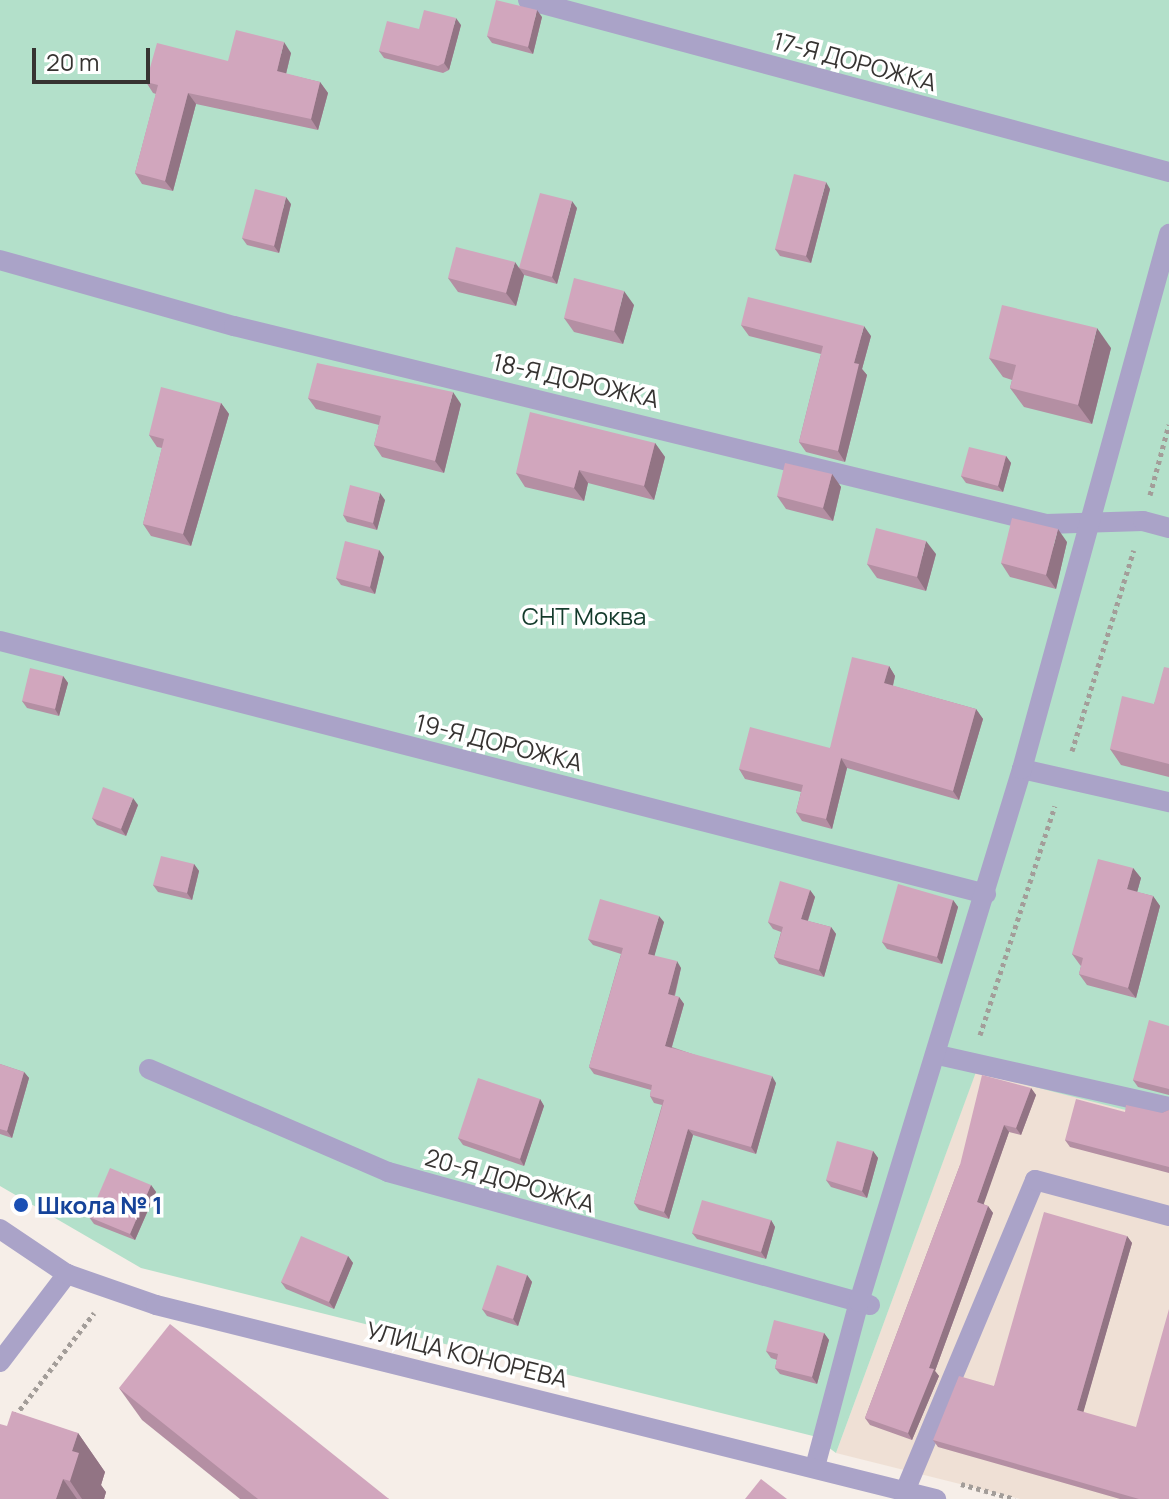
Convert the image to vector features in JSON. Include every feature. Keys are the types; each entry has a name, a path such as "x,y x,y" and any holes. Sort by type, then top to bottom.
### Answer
{"street":[{"name":"17-Я ДОРОЖКА","path":"528,0 1169,172"},
{"path":"815,1467 1022,769 1169,234"},
{"name":"18-Я ДОРОЖКА","path":"0,260 234,326 1046,524 1143,521 1169,528"},
{"name":"19-Я ДОРОЖКА","path":"0,641 986,894"},
{"path":"1022,769 1169,802"},
{"path":"938,1055 1169,1107"},
{"name":"20-Я ДОРОЖКА","path":"149,1069 388,1172 864,1303"},
{"path":"905,1491 1035,1180 1169,1216"},
{"name":"УЛИЦА КОНОРЕВА","path":"0,1229 67,1274 112,1290 936,1499"},
{"path":"0,1362 67,1274"}],"path":[{"path":"9,1424 112,1290"}],"shaded area":[{"path":"976,1071 1169,1121 1169,1499 1020,1499 836,1453"}],"green space":[{"name":"СНТ Моква","path":"0,0 1169,0 1169,1121 976,1072 836,1453 813,1436 141,1268 0,1186"}],"building":[{"path":"496,0 537,10 528,47 487,36"},
{"path":"424,10 456,18 444,63 438,66 379,51 387,21 419,29"},
{"path":"236,30 284,42 277,71 320,82 311,119 188,93 165,181 135,173 158,85 146,82 157,43 228,61"},
{"path":"794,174 826,182 806,256 775,249"},
{"path":"255,189 286,197 274,246 242,238"},
{"path":"540,193 572,201 552,277 519,268"},
{"path":"456,247 515,262 506,293 448,278"},
{"path":"574,278 624,291 614,331 564,318"},
{"path":"748,297 864,326 854,363 859,364 838,451 799,442 823,346 741,325"},
{"path":"1002,305 1097,328 1078,405 1010,388 1016,365 989,358"},
{"path":"317,363 453,392 435,461 374,445 381,416 308,398"},
{"path":"161,387 221,403 183,534 143,524 164,439 149,435"},
{"path":"530,412 655,443 644,486 579,470 574,488 516,473"},
{"path":"969,447 1006,456 998,486 961,476"},
{"path":"785,463 832,474 823,508 777,496"},
{"path":"350,485 380,493 373,523 343,515"},
{"path":"1012,518 1058,529 1046,575 1001,563"},
{"path":"876,528 926,541 917,577 867,564"},
{"path":"345,541 379,550 370,587 336,578"},
{"path":"852,657 889,666 884,683 976,709 953,791 841,758 826,819 796,812 803,785 739,769 750,727 830,748"},
{"path":"1164,667 1169,668 1169,764 1110,749 1122,696 1154,704"},
{"path":"30,668 63,676 55,709 22,701"},
{"path":"103,787 133,798 121,829 92,818"},
{"path":"161,856 194,864 187,893 153,885"},
{"path":"1098,859 1133,868 1127,889 1153,896 1128,988 1079,974 1083,958 1072,954"},
{"path":"780,881 810,890 801,919 831,927 819,970 774,957 783,927 768,922"},
{"path":"898,884 953,900 937,957 882,942"},
{"path":"600,899 659,916 648,954 677,961 668,994 679,997 665,1046 772,1076 751,1147 688,1129 664,1212 634,1203 664,1100 650,1096 652,1085 589,1067 623,948 588,939"},
{"path":"1149,1020 1169,1026 1169,1089 1133,1080"},
{"path":"0,1064 24,1072 7,1131 0,1129"},
{"path":"982,1075 1031,1088 1016,1128 1004,1125 977,1202 988,1206 929,1368 934,1369 908,1433 865,1418 960,1165"},
{"path":"478,1078 540,1099 520,1159 458,1138"},
{"path":"1076,1099 1125,1112 1126,1105 1162,1113 1169,1110 1169,1167 1065,1140"},
{"path":"837,1141 873,1151 862,1191 826,1180"},
{"path":"110,1168 151,1185 130,1234 89,1217"},
{"path":"702,1200 771,1220 761,1252 692,1233"},
{"path":"1044,1212 1127,1236 1077,1410 1136,1427 1169,1309 1169,1499 1139,1499 933,1440 959,1376 994,1386"},
{"path":"301,1236 348,1256 329,1302 281,1282"},
{"path":"497,1265 527,1275 513,1319 482,1309"},
{"path":"774,1320 824,1333 812,1377 775,1368 778,1354 766,1351"},
{"path":"170,1324 389,1499 258,1499 119,1388"},
{"path":"12,1411 78,1433 72,1451 79,1453 70,1481 63,1479 56,1499 0,1499 0,1424 7,1426"},
{"path":"761,1479 787,1499 745,1499"}],"place":[{"name":"Школа № 1","path":"21,1205"}]}
